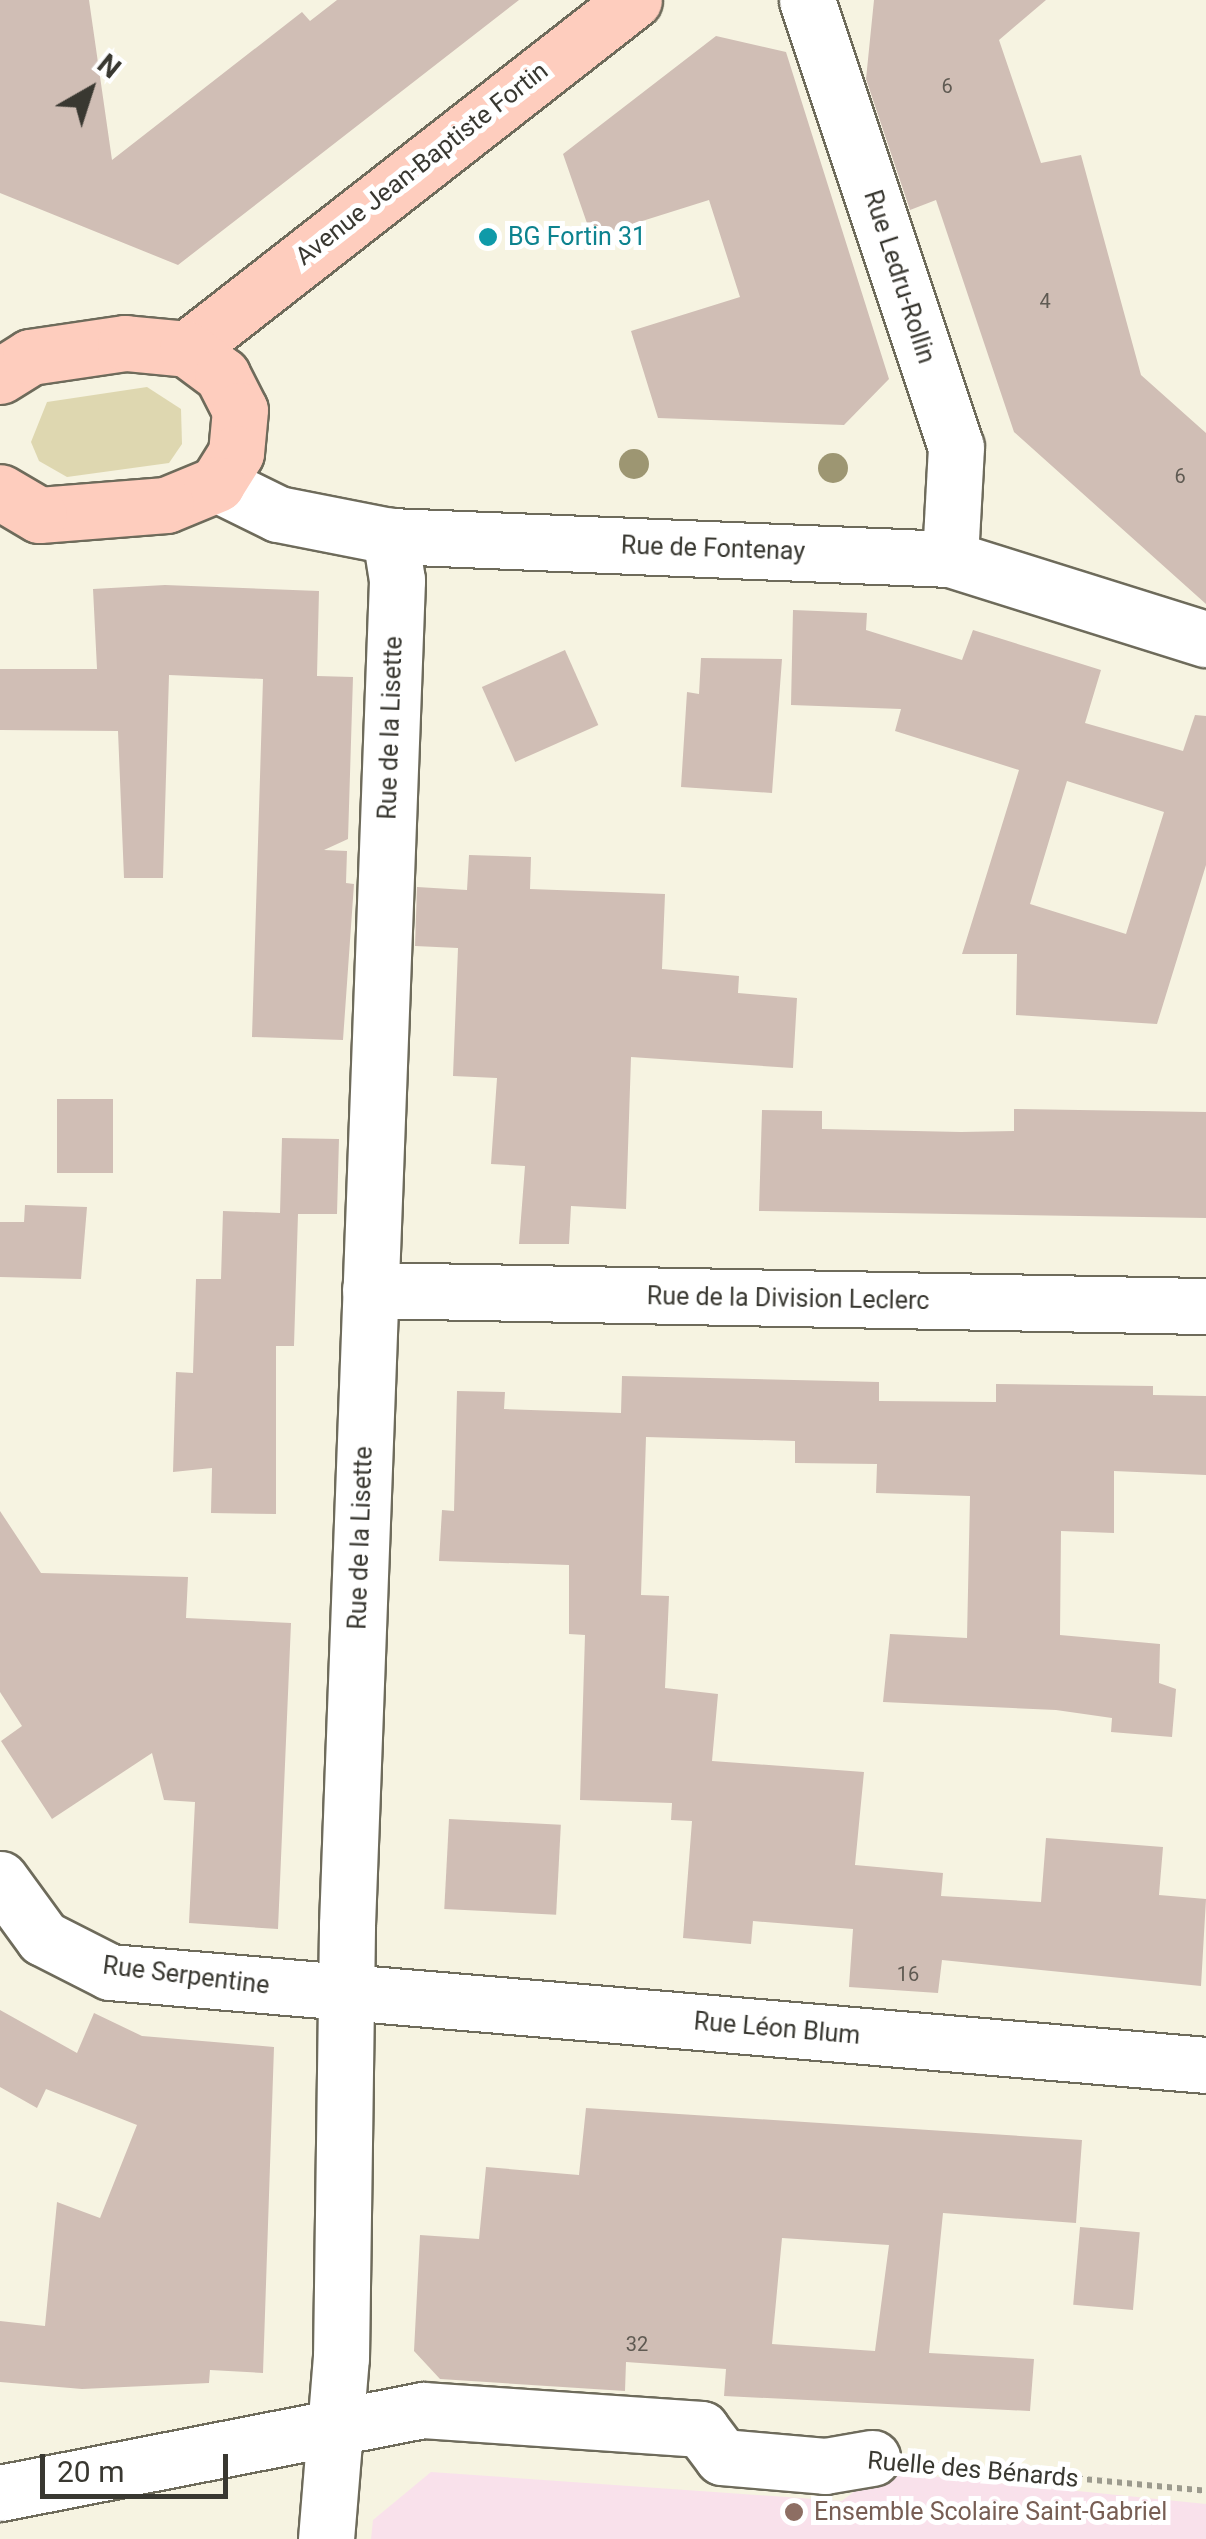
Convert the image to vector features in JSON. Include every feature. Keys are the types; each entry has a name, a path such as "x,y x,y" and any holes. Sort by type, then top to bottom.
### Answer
{"main road":[{"name":"Avenue Jean-Baptiste Fortin","path":"199,339 634,0"},
{"path":"0,492 39,515 166,505 216,484 236,453 240,410 199,339 125,343 30,357 1,371"}],"street":[{"name":"Rue Ledru-Rollin","path":"807,0 956,446 950,559"},
{"name":"Rue de Fontenay","path":"216,484 278,514 390,536 950,559 1206,639"},
{"name":"Rue de la Lisette","path":"326,2539 336,2426 370,1290 398,580 390,536"},
{"name":"Rue de la Division Leclerc","path":"370,1290 1206,1306"},
{"name":"Rue Serpentine","path":"0,1879 44,1938 110,1972 349,1993"},
{"name":"Rue Léon Blum","path":"349,1993 1206,2065"},
{"name":"Ruelle des Bénards","path":"0,2493 423,2410 701,2429 722,2457 825,2466 872,2458"}],"path":[{"name":"Ruelle des Bénards","path":"872,2458 1206,2491"}],"shaded area":[{"path":"147,387 181,409 182,444 169,463 67,477 39,461 31,442 47,402"},
{"name":"Ensemble Scolaire Saint-Gabriel","path":"880,2471 1206,2504 1206,2539 371,2539 373,2520 431,2472 842,2501"}],"building":[{"path":"0,0 89,0 112,160 302,12 310,21 337,0 519,0 178,265 0,193"},
{"path":"874,0 1046,0 999,40 1041,163 1081,155 1141,375 1206,433 1206,604 1014,432 936,200 910,210 866,79"},
{"path":"716,36 786,52 889,379 844,425 658,418 631,331 740,297 709,200 601,234 589,229 563,154"},
{"path":"165,585 319,591 317,676 353,677 348,839 324,850 347,851 346,883 354,884 343,1040 252,1037 263,679 169,675 163,878 124,878 118,731 0,730 0,669 97,669 93,589"},
{"path":"793,610 867,613 866,630 962,660 973,630 1101,670 1085,723 1183,751 1195,715 1206,716 1206,865 1157,1024 1016,1015 1017,954 962,954 1019,770 895,731 901,709 791,705","holes":["1067,781 1164,812 1126,934 1030,904"]},
{"path":"565,650 598,725 515,762 482,687"},
{"path":"701,658 782,659 772,793 681,787 687,692 699,694"},
{"path":"469,855 531,857 530,889 665,894 662,969 739,976 738,993 797,998 793,1068 631,1057 626,1209 571,1206 569,1244 519,1244 525,1166 491,1164 497,1078 453,1076 458,948 415,946 417,887 467,890"},
{"path":"57,1099 113,1099 113,1173 57,1173"},
{"path":"1014,1109 1206,1112 1206,1218 759,1211 762,1110 822,1111 822,1129 961,1132 1014,1131"},
{"path":"282,1138 339,1139 337,1214 298,1214 294,1346 276,1346 276,1514 211,1513 212,1468 173,1472 176,1372 193,1373 196,1279 221,1279 223,1211 280,1213"},
{"path":"25,1205 87,1207 81,1279 0,1277 0,1222 24,1222"},
{"path":"622,1376 879,1382 879,1401 996,1402 996,1384 1153,1386 1153,1395 1206,1396 1206,1475 1114,1471 1114,1533 1061,1531 1060,1635 1160,1644 1159,1683 1176,1689 1172,1737 1111,1732 1112,1718 1056,1710 883,1702 890,1634 967,1638 970,1496 876,1493 877,1464 795,1463 795,1441 646,1437 641,1595 669,1596 665,1688 718,1694 712,1761 864,1772 855,1865 943,1873 941,1896 1041,1902 1046,1838 1163,1847 1159,1895 1206,1899 1201,1986 942,1960 938,1993 849,1987 853,1929 753,1921 751,1944 683,1938 692,1821 671,1820 672,1803 580,1800 585,1635 569,1634 569,1565 439,1561 442,1510 454,1511 457,1391 505,1392 504,1409 621,1413"},
{"path":"0,1511 41,1573 188,1577 186,1618 291,1623 278,1929 189,1923 195,1802 164,1800 152,1753 52,1819 1,1741 22,1726 0,1692"},
{"path":"449,1819 561,1825 556,1915 444,1909"},
{"path":"0,2010 77,2053 94,2013 142,2036 274,2047 263,2373 210,2370 209,2383 82,2389 0,2382 0,2321 45,2326 57,2202 100,2218 137,2125 46,2089 37,2108 0,2087"},
{"path":"586,2108 1082,2140 1076,2223 943,2213 929,2353 1034,2359 1030,2411 724,2396 726,2369 626,2362 625,2391 440,2379 414,2351 420,2235 479,2239 486,2167 579,2175","holes":["782,2238 889,2245 875,2351 772,2344"]},
{"path":"1080,2227 1140,2232 1133,2310 1073,2305"}],"place":[{"name":"BG Fortin 31","path":"488,237"},
{"name":"Ensemble Scolaire Saint-Gabriel","path":"794,2512"}]}
